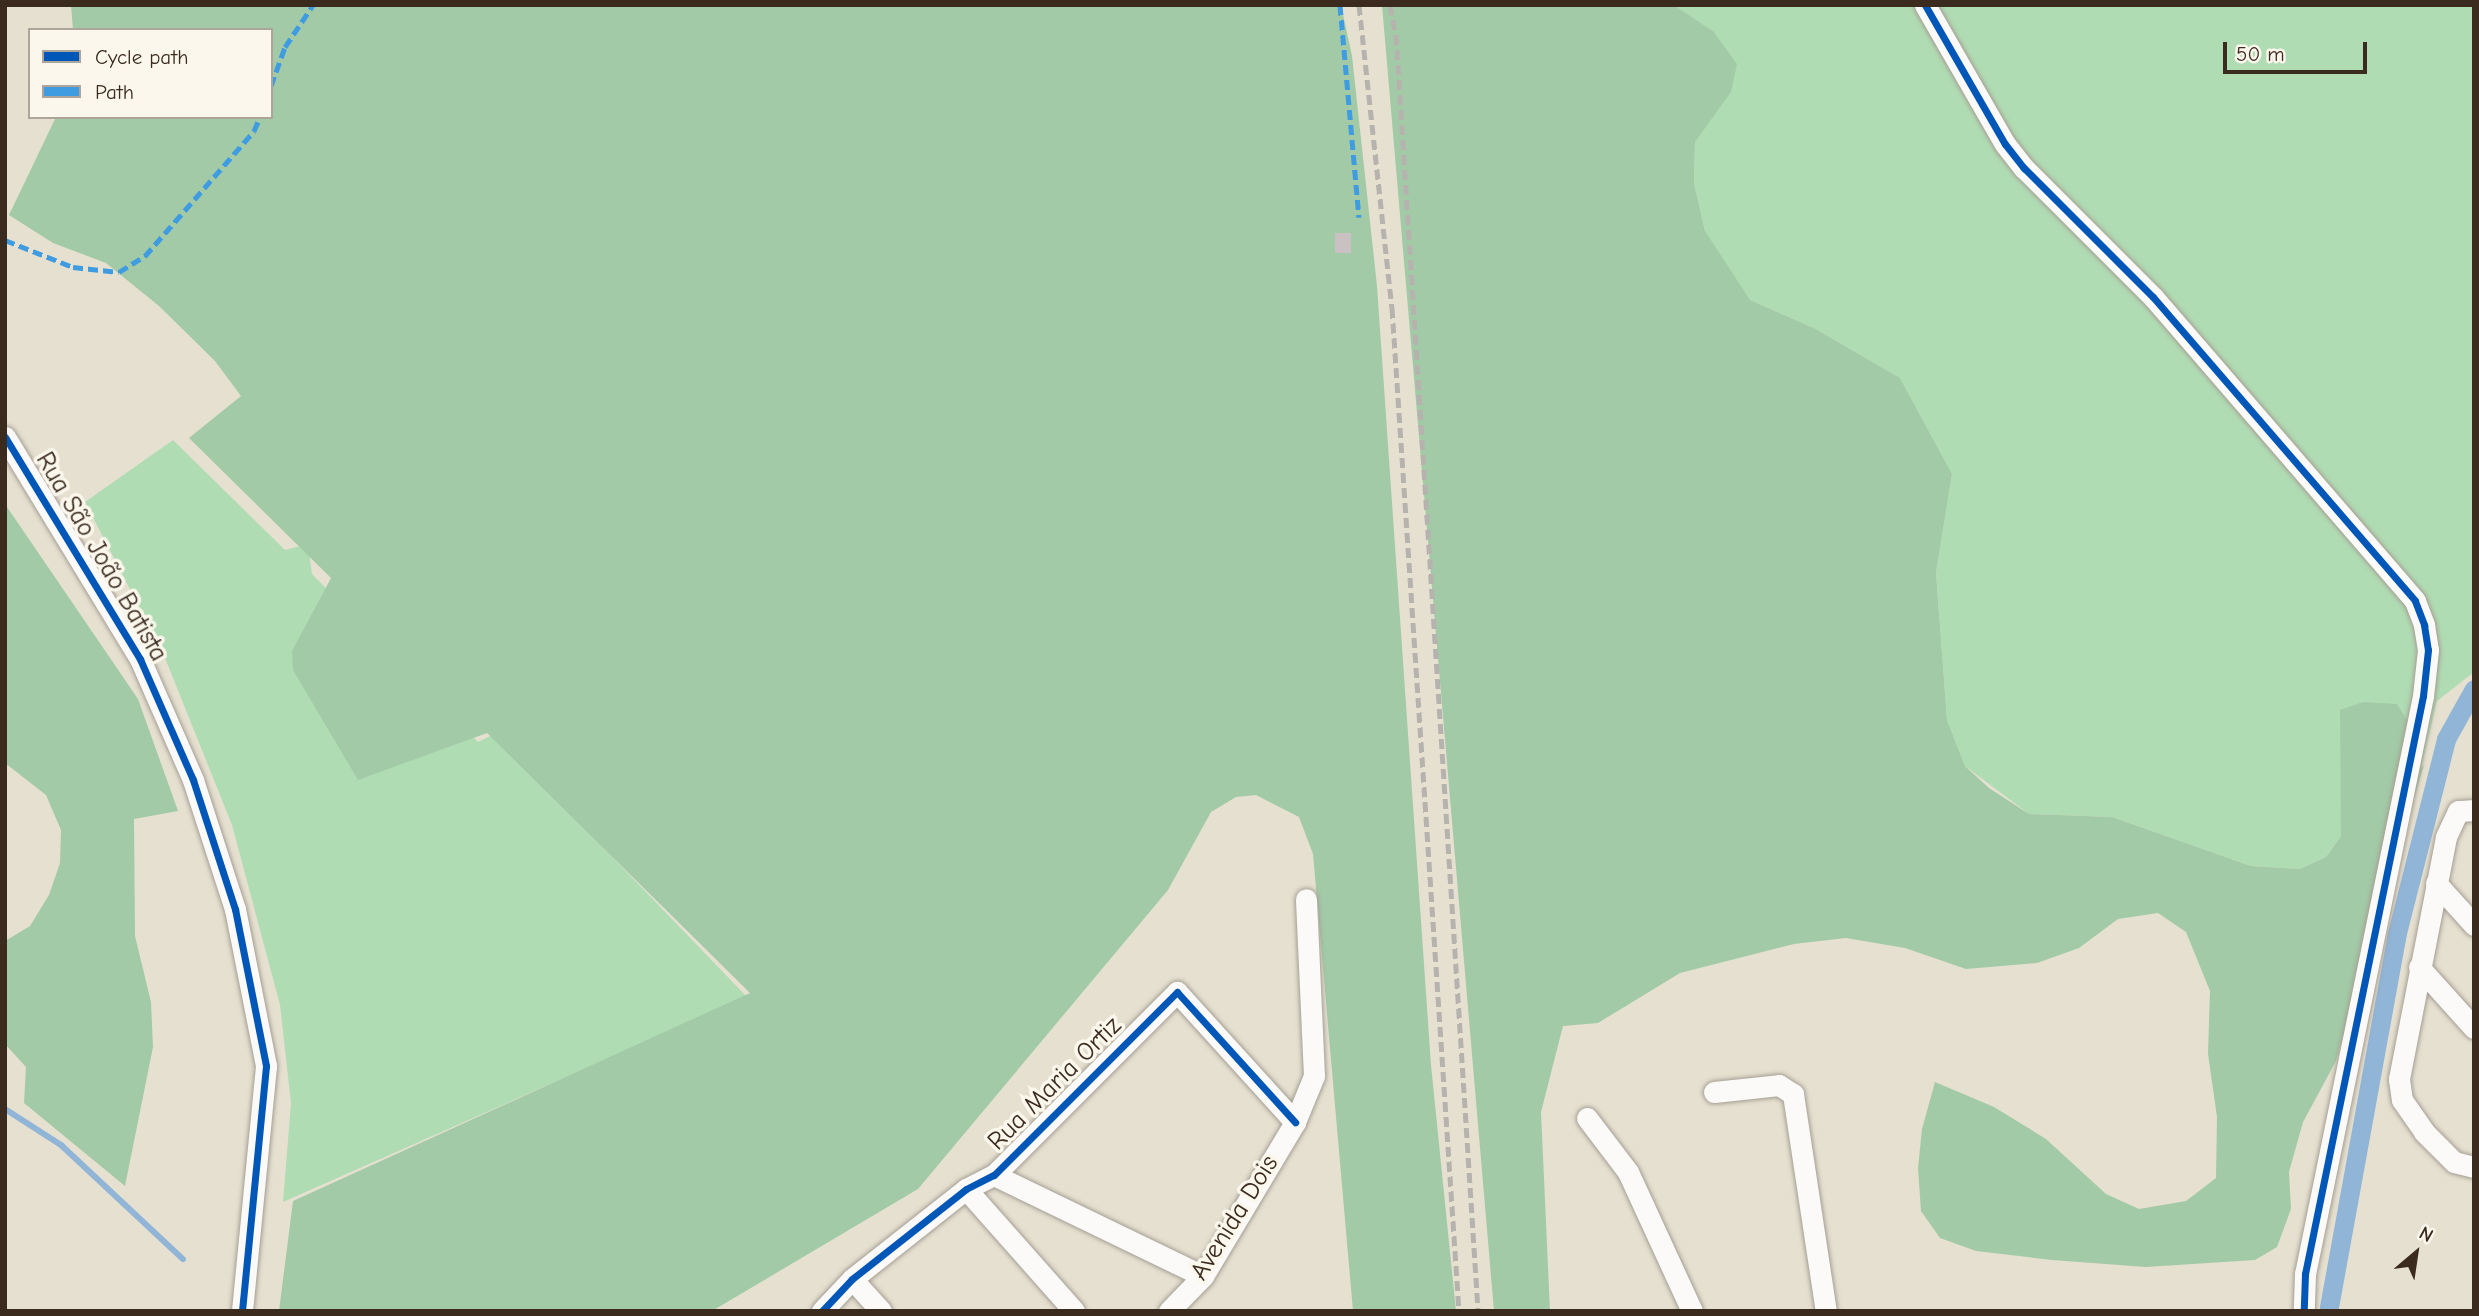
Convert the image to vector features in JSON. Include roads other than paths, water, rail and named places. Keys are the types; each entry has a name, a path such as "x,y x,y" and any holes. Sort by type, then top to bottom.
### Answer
{"street":[{"path":"1925,5 2005,144 2024,168 2153,297 2415,601 2424,625 2428,650 2423,696 2305,1275 2304,1311"},
{"name":"Rua São João Batista","path":"5,437 140,660 193,780 235,909 266,1066 242,1311"},
{"path":"2474,810 2458,811 2452,820 2401,1053 2402,1100 2440,1150 2455,1162 2474,1167"},
{"path":"2436,884 2474,925"},
{"name":"Avenida Dois","path":"1169,1311 1203,1276 1295,1122 1314,1076 1306,900"},
{"path":"2419,967 2474,1028"},
{"name":"Rua Maria Ortiz","path":"822,1311 852,1279 965,1189 994,1175 1177,992 1295,1122"},
{"path":"1714,1092 1779,1085 1793,1094 1826,1311"},
{"path":"1587,1118 1628,1172 1692,1311"},
{"path":"994,1175 1203,1276"},
{"path":"965,1189 1074,1311"},
{"path":"852,1279 881,1311"}],"waterway":[{"path":"2329,1307 2397,933 2446,739 2474,689"},
{"path":"5,1109 61,1145 183,1259"}],"railway":[{"path":"1359,5 1392,308 1459,1311"},
{"path":"1390,5 1396,35 1478,1311"}]}
